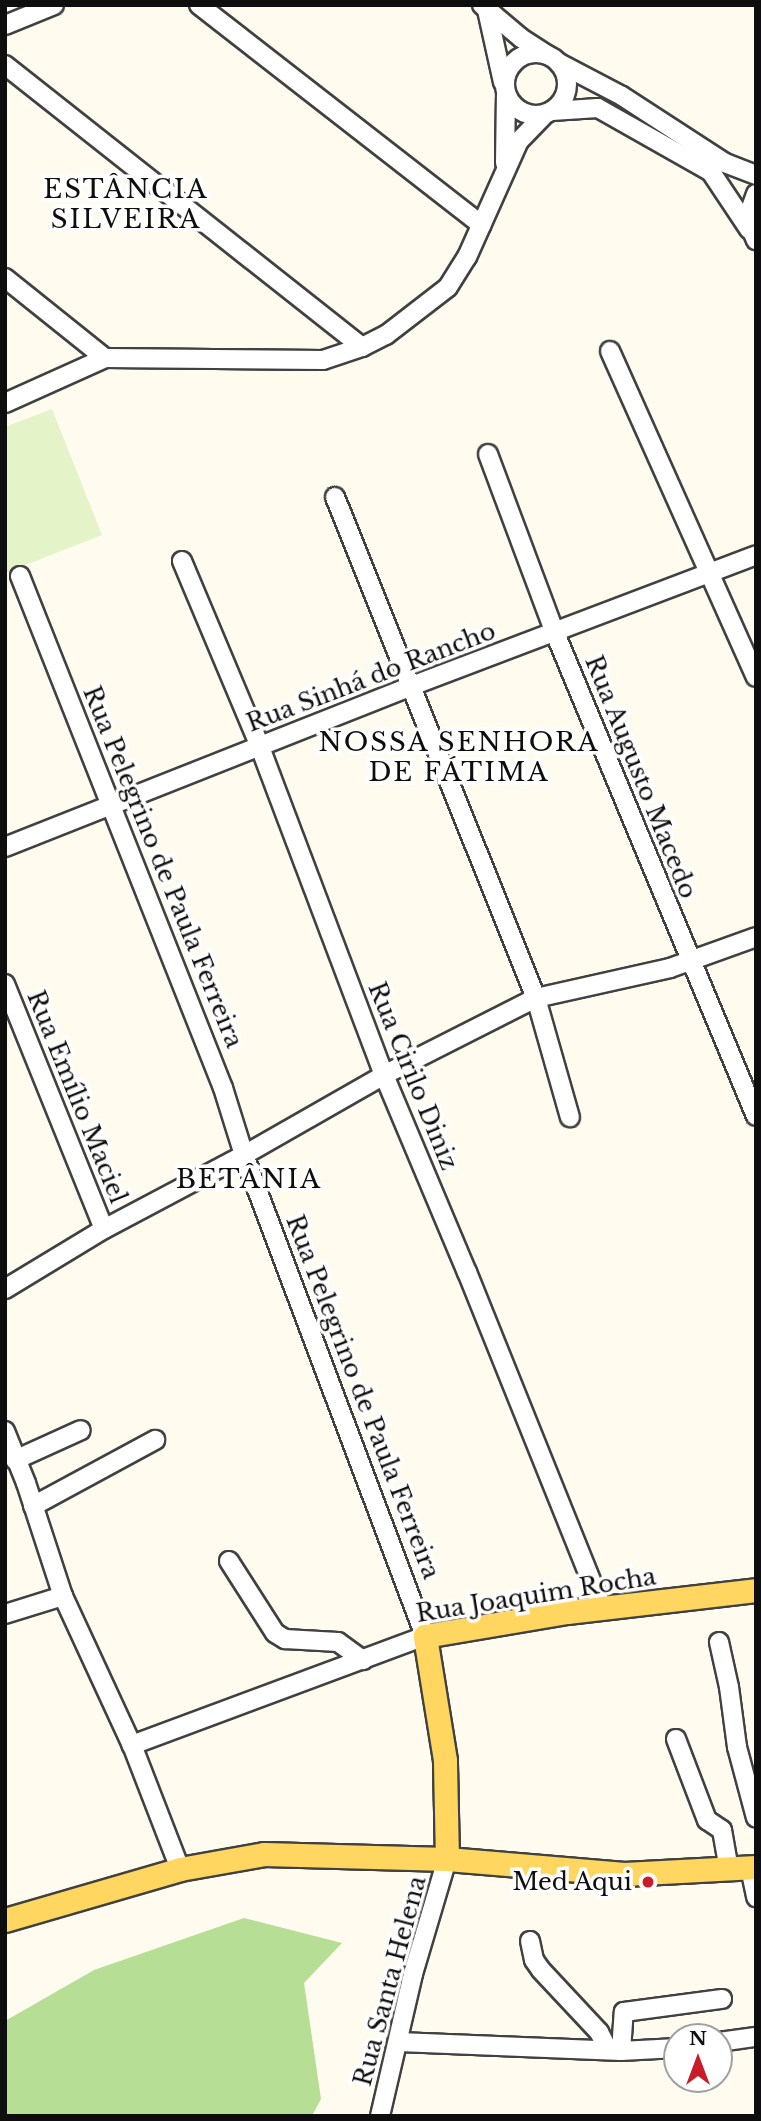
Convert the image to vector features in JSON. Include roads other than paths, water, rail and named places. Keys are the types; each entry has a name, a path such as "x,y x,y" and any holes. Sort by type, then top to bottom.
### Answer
{"main road":[{"name":"Rua Joaquim Rocha","path":"425,1636 602,1608 756,1590"},
{"name":"Rua Pelegrino de Paula Ferreira","path":"425,1636 444,1760 447,1859"},
{"path":"5,1920 180,1869 264,1854 447,1859 624,1874 745,1868"}],"street":[{"path":"5,25 54,5"},
{"path":"199,5 482,225"},
{"path":"484,8 521,38 556,61 622,96 725,163 756,175"},
{"path":"484,8 505,91 522,112 548,113 598,108 711,172 753,234"},
{"path":"5,403 105,358 323,360 362,347 386,335 448,287 482,225 519,141 564,98 567,89 564,71 556,61 534,53 515,61 509,68 505,91 504,173"},
{"path":"5,65 362,347"},
{"path":"753,234 748,209 756,194"},
{"path":"5,278 105,358"},
{"path":"610,351 712,572 756,677"},
{"name":"Rua Augusto Macedo","path":"488,454 555,633 756,1116"},
{"path":"335,497 409,687 537,998 570,1117"},
{"name":"Rua Sinhá do Rancho","path":"5,847 409,687 756,555"},
{"name":"Rua Cirilo Diniz","path":"182,561 260,747 384,1075 467,1272 602,1608"},
{"name":"Rua Pelegrino de Paula Ferreira","path":"20,576 223,1088 244,1155 425,1636"},
{"path":"5,1289 104,1230 244,1155 384,1075 537,998 690,961 756,937"},
{"name":"Rua Emílio Maciel","path":"5,984 104,1230"},
{"path":"11,1455 81,1430"},
{"path":"5,1431 11,1455 33,1506 63,1596 132,1745 180,1869"},
{"path":"33,1506 155,1440"},
{"path":"229,1561 275,1633 285,1639 338,1642 363,1660"},
{"path":"5,1614 63,1596"},
{"name":"Rua Joaquim Rocha","path":"132,1745 425,1636"},
{"path":"719,1642 729,1687 737,1748 756,1818"},
{"path":"676,1739 707,1820 722,1830 745,1868 756,1897"},
{"name":"Rua Santa Helena","path":"380,2116 400,2042 414,1973 447,1859"},
{"path":"530,1941 534,1960 541,1970 614,2050"},
{"path":"614,2050 624,2012 722,1999"},
{"path":"733,2040 756,2037"},
{"path":"400,2042 614,2050 663,2048"}],"place":[{"name":"Med Aqui","path":"648,1882"}],"district":[{"name":"ESTÂNCIA SILVEIRA","path":"126,204"},
{"name":"NOSSA SENHORA DE FÁTIMA","path":"459,758"},
{"name":"BETÂNIA","path":"249,1180"}]}
